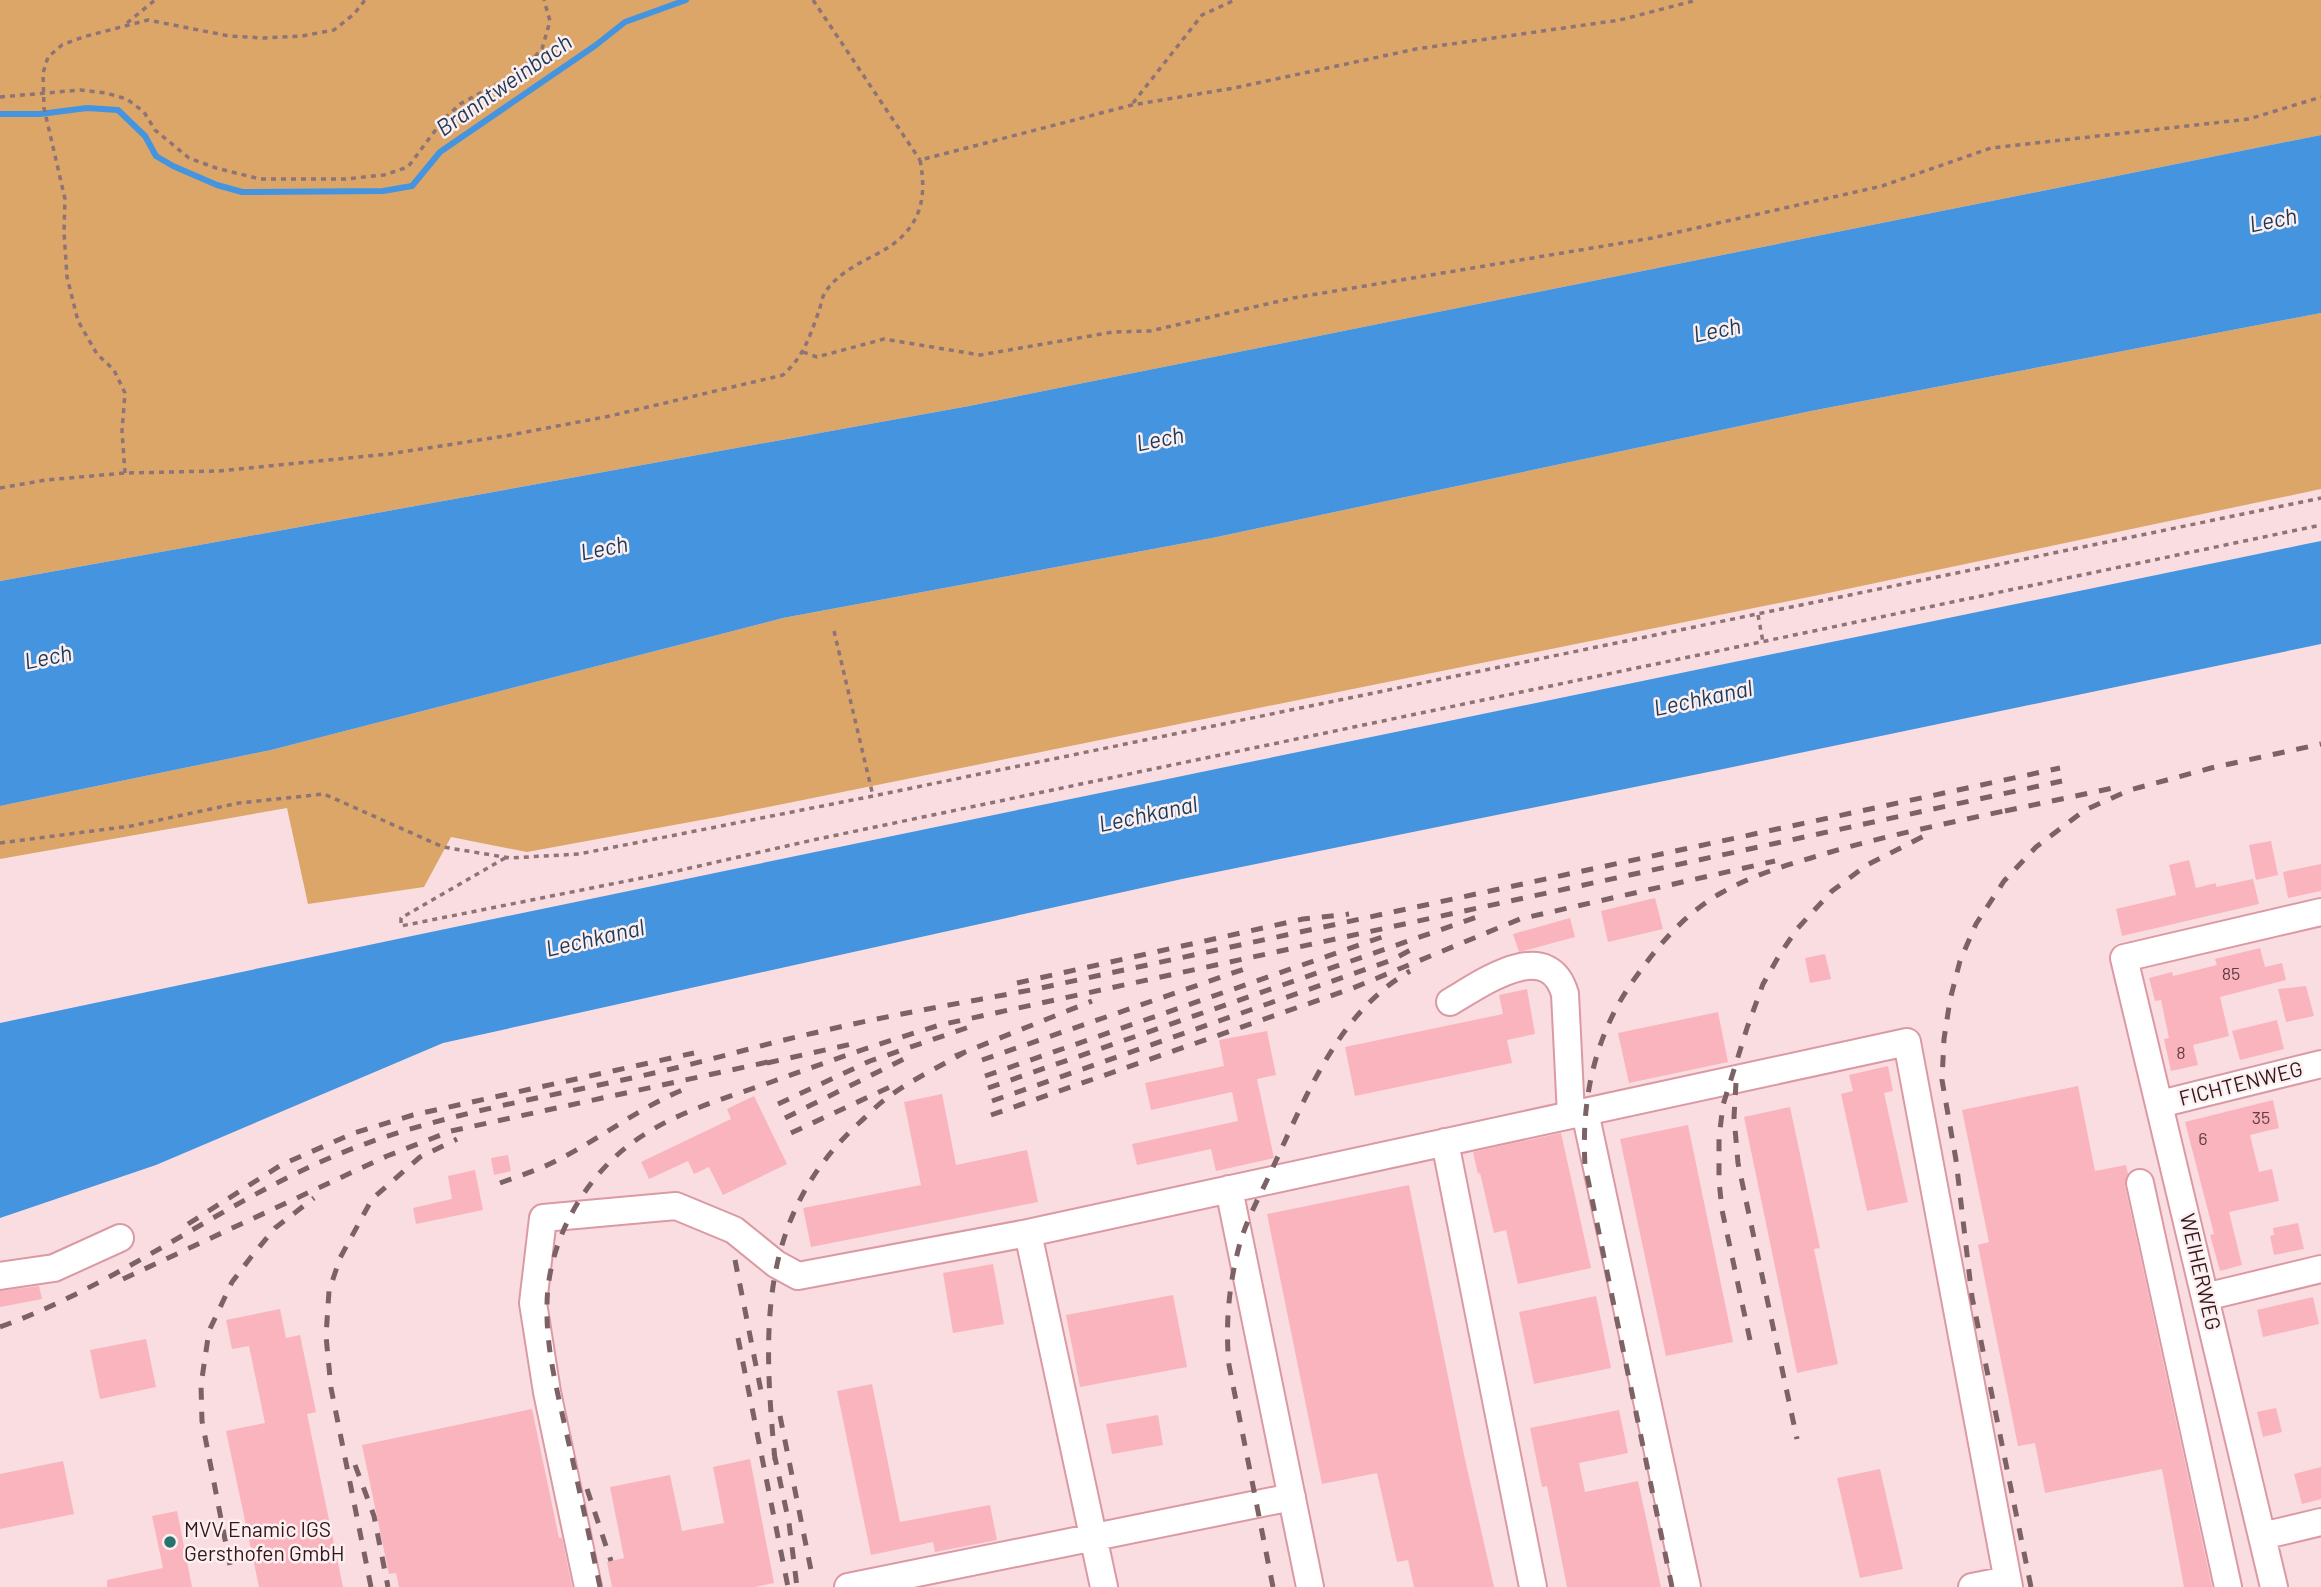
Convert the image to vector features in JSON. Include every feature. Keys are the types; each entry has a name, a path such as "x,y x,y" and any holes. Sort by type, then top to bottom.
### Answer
{"street":[{"name":"WEIHERWEG","path":"2274,1587 2124,958 2321,912"},
{"path":"1450,1002 1504,970 1524,966 1553,972 1561,980 1565,994 1578,1114 1688,1587"},
{"path":"588,1587 547,1392 533,1303 543,1218 676,1206 734,1230 776,1264 798,1276 1028,1233 1907,1042 2008,1583 1972,1587"},
{"name":"FICHTENWEG","path":"2160,1104 2321,1064"},
{"path":"1445,1142 1533,1587"},
{"path":"2140,1183 2228,1587"},
{"path":"1229,1189 1310,1587"},
{"path":"1028,1233 1104,1587"},
{"path":"0,1276 54,1268 120,1238"},
{"path":"2205,1297 2321,1269"},
{"path":"848,1587 1292,1497"},
{"path":"2262,1536 2321,1522"}],"path":[{"path":"125,24 155,0"},
{"path":"125,473 122,432 125,393 114,370 97,354 78,321 67,277 65,199 45,120 43,73 48,57 62,45 83,37 148,20 229,36 302,36 334,30 354,14 365,0"},
{"path":"0,97 80,90 127,99 144,112 155,130 189,158 216,168 260,178 297,180 384,175 408,167 443,120 460,104 521,71 542,49 550,21 544,0"},
{"path":"0,488 46,480 125,473 218,471 389,454 610,416 783,375 798,362 826,291 850,268 905,236 921,210 924,182 920,160 813,0"},
{"path":"1132,105 1202,15 1235,0"},
{"path":"920,160 1132,105 1234,88 1416,49 1620,20 1697,0"},
{"path":"803,352 817,357 884,339 980,355 1113,332 1150,331 1293,298 1652,238 1882,186 1991,148 2249,119 2321,97"},
{"path":"0,843 131,826 239,803 324,794 443,847 505,858 579,854 2321,498"},
{"path":"505,858 401,918 401,926 677,871 2321,525"},
{"path":"1758,615 1763,642"},
{"path":"834,631 873,796"}],"shaded area":[{"path":"0,0 2321,0 2321,135 969,406 0,581"},
{"path":"2321,313 2321,489 1814,596 723,816 527,852 451,837 424,887 308,904 287,808 0,859 0,806 271,750 783,618 1212,538 1811,411"}],"water":[{"name":"Lech","path":"2321,135 2321,313 1811,411 1212,538 783,618 271,750 0,806 0,581 969,406"},
{"name":"Lechkanal","path":"2321,541 2321,644 1182,879 443,1043 156,1165 0,1218 0,1023"}],"building":[{"path":"2271,841 2278,875 2256,880 2249,845"},
{"path":"2189,860 2196,888 2216,883 2216,887 2253,879 2259,904 2122,936 2116,909 2176,895 2169,865"},
{"path":"2321,864 2321,891 2288,898 2283,872"},
{"path":"1655,898 1663,929 1608,942 1601,911"},
{"path":"1570,918 1575,937 1519,952 1513,934"},
{"path":"2260,948 2265,967 2282,963 2286,980 2220,997 2229,1036 2193,1045 2198,1065 2171,1071 2164,1039 2169,1038 2161,1000 2155,1001 2149,978 2172,972 2173,976 2217,965 2215,959"},
{"path":"1825,954 1831,979 1810,983 1805,958"},
{"path":"2306,986 2314,1016 2286,1022 2278,989"},
{"path":"1527,989 1535,1034 1507,1040 1512,1063 1355,1096 1345,1047 1503,1014 1499,995"},
{"path":"1718,1012 1728,1062 1629,1083 1618,1033"},
{"path":"2277,1020 2284,1049 2240,1060 2232,1031"},
{"path":"1267,1031 1276,1075 1257,1079 1274,1158 1216,1171 1211,1149 1137,1165 1132,1144 1238,1121 1232,1092 1151,1110 1145,1083 1224,1066 1219,1040"},
{"path":"1888,1066 1893,1091 1884,1093 1908,1202 1867,1211 1841,1094 1853,1091 1849,1075"},
{"path":"2078,1086 2095,1171 2126,1165 2128,1174 2125,1186 2212,1587 2184,1587 2162,1469 2045,1493 2035,1443 2018,1446 1978,1245 1989,1242 1962,1110"},
{"path":"942,1094 956,1165 1027,1150 1038,1202 811,1247 803,1208 921,1185 904,1102"},
{"path":"754,1096 787,1164 723,1195 709,1167 694,1174 688,1161 649,1179 641,1162 731,1119 727,1109"},
{"path":"2273,1100 2279,1128 2250,1135 2259,1172 2272,1169 2279,1201 2229,1212 2242,1265 2220,1271 2210,1235 2214,1234 2185,1122"},
{"path":"1790,1107 1820,1248 1814,1249 1838,1364 1797,1373 1744,1117"},
{"path":"1688,1125 1733,1342 1666,1356 1620,1139"},
{"path":"1561,1133 1591,1268 1518,1284 1506,1230 1494,1233 1473,1152"},
{"path":"508,1155 511,1171 494,1175 491,1158"},
{"path":"475,1170 483,1210 416,1224 413,1208 452,1199 448,1176"},
{"path":"1409,1185 1494,1587 1414,1587 1408,1560 1397,1562 1377,1473 1322,1484 1267,1214"},
{"path":"2298,1223 2304,1249 2274,1255 2270,1236 2274,1235 2273,1228"},
{"path":"993,1264 1004,1324 953,1333 943,1273"},
{"path":"39,1286 42,1299 0,1307 0,1291"},
{"path":"1173,1295 1187,1367 1080,1387 1066,1315"},
{"path":"1596,1296 1611,1368 1534,1384 1519,1312"},
{"path":"2313,1297 2319,1324 2263,1337 2257,1310"},
{"path":"280,1309 286,1338 300,1335 316,1412 307,1414 343,1587 259,1587 226,1431 265,1423 249,1346 232,1349 226,1320"},
{"path":"146,1339 156,1387 100,1399 90,1350"},
{"path":"872,1384 900,1522 990,1505 997,1540 935,1552 933,1542 871,1555 837,1391"},
{"path":"2276,1408 2282,1432 2263,1437 2257,1412"},
{"path":"532,1409 572,1587 399,1587 396,1573 389,1574 362,1445"},
{"path":"1619,1410 1628,1453 1579,1463 1585,1492 1638,1481 1661,1587 1567,1587 1547,1486 1542,1487 1530,1428"},
{"path":"1158,1415 1163,1445 1112,1454 1106,1424"},
{"path":"750,1459 774,1583 755,1587 612,1587 607,1562 624,1558 610,1487 670,1475 682,1531 724,1523 713,1467"},
{"path":"63,1461 74,1514 0,1529 0,1474"},
{"path":"2321,1467 2321,1499 2302,1504 2294,1474"},
{"path":"1880,1469 1903,1569 1860,1578 1837,1478"},
{"name":"MVV Enamic IGS Gersthofen GmbH","path":"177,1511 192,1587 107,1587 107,1580 163,1568 152,1516"}],"waterway":[{"name":"Branntweinbach","path":"0,114 40,114 87,108 118,110 145,136 156,156 217,185 242,192 383,191 412,186 440,152 596,45 625,22 686,0"}],"railway":[{"path":"2031,1587 1972,1297 1956,1160 1942,1080 1944,1039 1960,961 1976,924 2004,881 2036,847 2085,810 2130,790 2211,768 2321,744"},
{"path":"0,1327 82,1291 278,1182 318,1163 358,1146 441,1120 842,1027 1036,989 2060,768"},
{"path":"600,1587 553,1369 547,1322 549,1281 563,1232 588,1188 622,1151 657,1127 689,1111 940,1025 2062,781"},
{"path":"2005,811 2122,786"},
{"path":"1672,1587 1585,1165 1584,1139 1589,1089 1594,1065 1611,1018 1638,974 1665,940 1696,910 1732,887 1776,869 1836,850 2013,809"},
{"path":"1750,1340 1722,1210 1719,1181 1719,1138 1723,1105 1747,1028 1763,984 1780,954 1797,929 1832,891 1867,865 1928,834"},
{"path":"991,1115 1353,988 1520,919 1775,861"},
{"path":"1017,983 1303,919 1349,914"},
{"path":"988,1088 1477,917"},
{"path":"985,1076 1385,936"},
{"path":"992,1101 1392,960 1416,947"},
{"path":"982,1060 1253,966"},
{"path":"1273,1587 1229,1365 1228,1319 1236,1258 1251,1213 1299,1110 1328,1057 1363,1009 1385,988 1410,971"},
{"path":"955,1056 1092,1001"},
{"path":"778,1104 870,1061 972,1026"},
{"path":"767,1063 852,1044"},
{"path":"775,1460 769,1322 774,1279 784,1237 801,1197 826,1159 876,1107 906,1085 965,1052"},
{"path":"188,1224 281,1165 354,1133 413,1115 694,1053"},
{"path":"785,1118 914,1054"},
{"path":"123,1279 387,1156 451,1131 777,1060"},
{"path":"1736,1083 1734,1117 1738,1163 1797,1439"},
{"path":"791,1133 892,1086"},
{"path":"500,1183 556,1161 655,1103 690,1087"},
{"path":"371,1587 331,1388 326,1336 329,1291 340,1258 372,1199 420,1157 457,1139"},
{"path":"230,1565 202,1421 201,1385 209,1331 232,1282 251,1257 275,1228 314,1198"},
{"path":"735,1260 763,1401"},
{"path":"738,1338 788,1587"},
{"path":"780,1416 811,1570"},
{"path":"774,1453 789,1523 797,1587"},
{"path":"355,1465 374,1516 388,1587"},
{"path":"587,1489 611,1561"}],"place":[{"name":"MVV Enamic IGS Gersthofen GmbH","path":"170,1542"}]}
